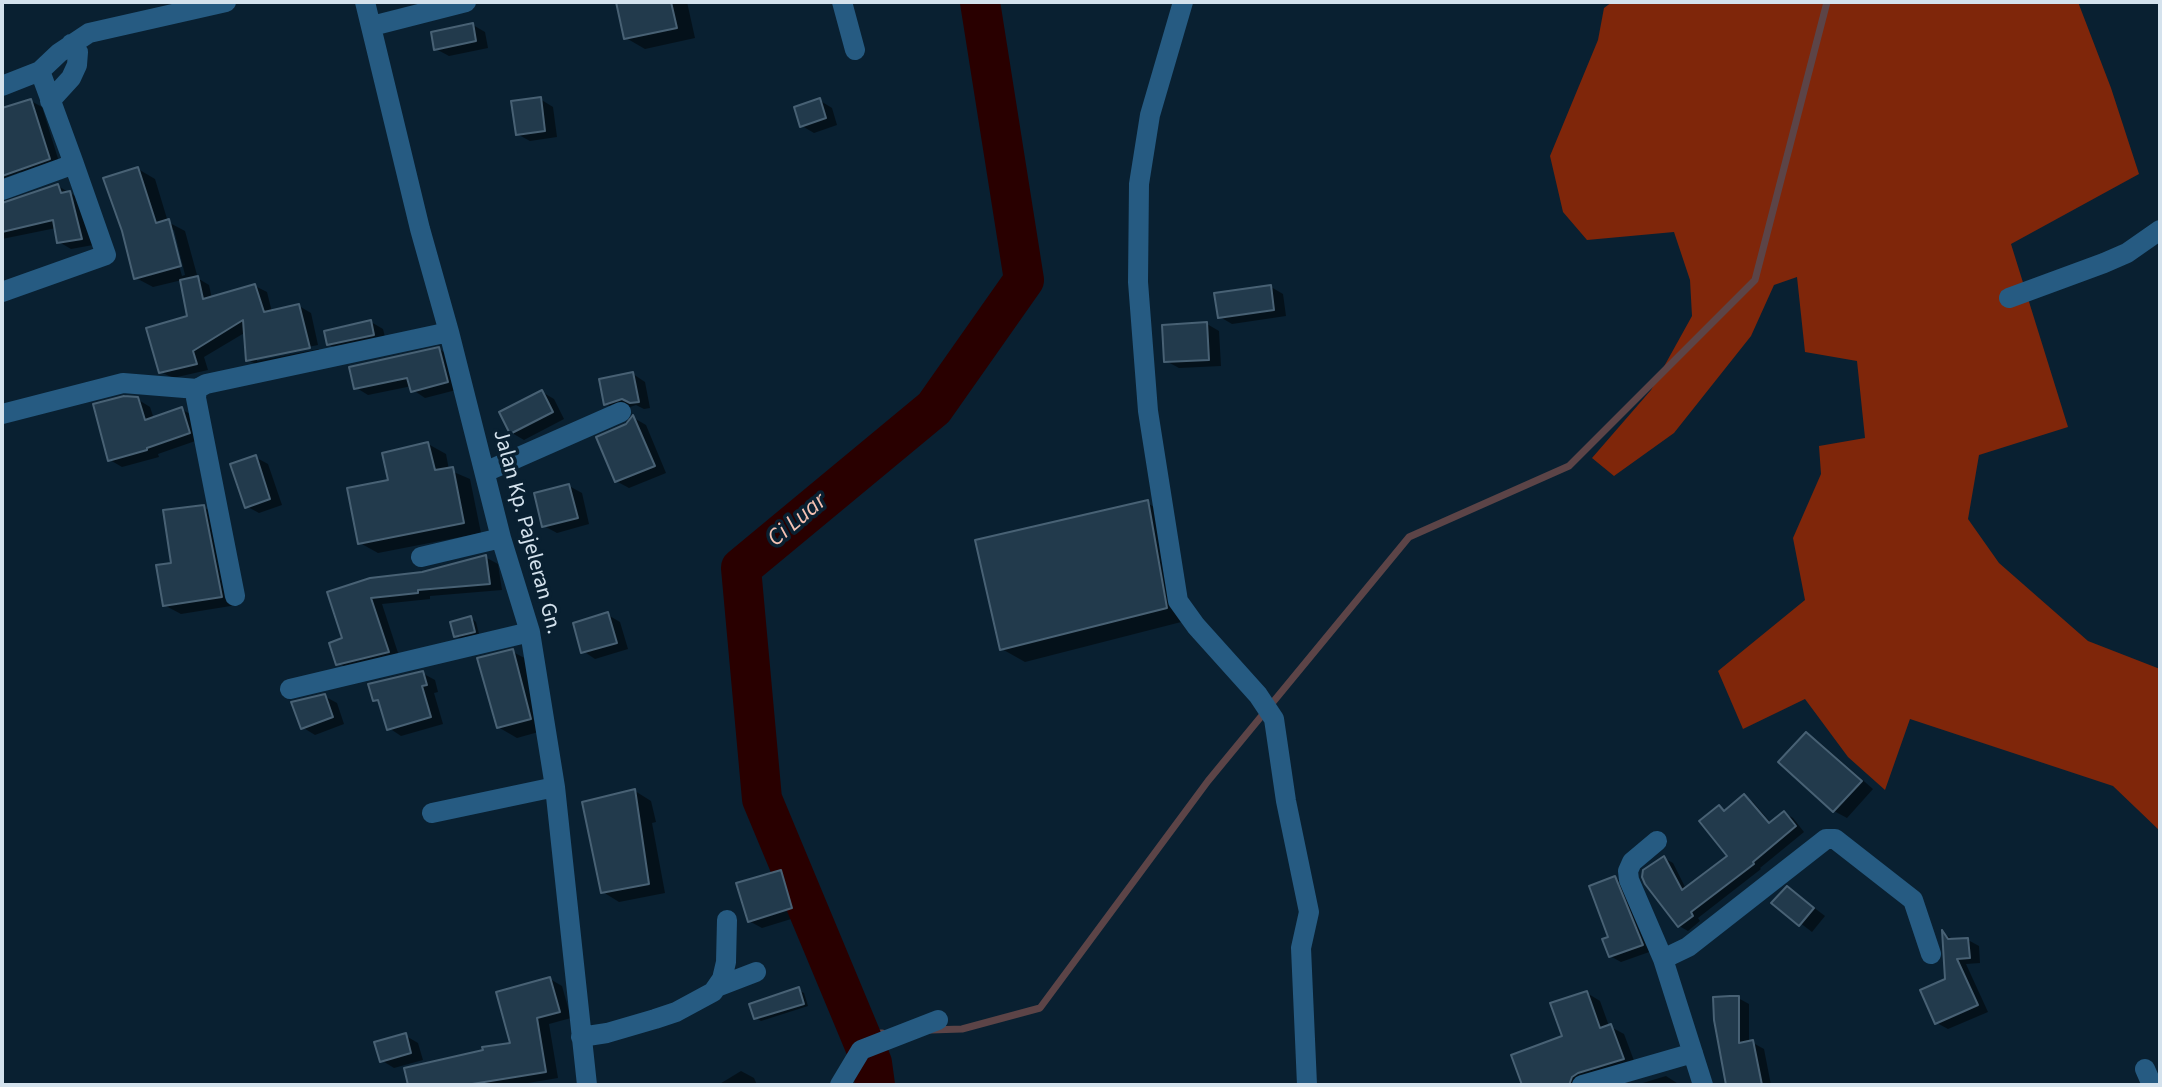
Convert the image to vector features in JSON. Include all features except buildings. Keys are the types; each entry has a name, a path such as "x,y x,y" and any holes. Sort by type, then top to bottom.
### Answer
{"street":[{"path":"2,86 40,71 71,44 101,28 226,2"},
{"name":"Jalan Kp. Pajeleran Gn.","path":"365,2 420,229 501,538 530,632 555,787 587,1085"},
{"path":"372,26 466,2"},
{"path":"842,2 855,50"},
{"path":"1183,2 1150,115 1139,184 1138,282 1148,411 1178,601 1196,626 1258,695 1274,719 1286,801 1309,912 1301,948 1307,1085"},
{"path":"50,101 71,78 77,65 78,52 71,44"},
{"path":"2,292 106,255 40,71"},
{"path":"2,190 74,164"},
{"path":"2009,298 2127,253 2160,230"},
{"path":"2,414 123,383 197,389 206,384 449,332"},
{"path":"197,389 196,398 235,596"},
{"path":"485,472 621,412"},
{"path":"421,557 501,538"},
{"path":"290,689 530,632"},
{"path":"432,813 555,787"},
{"path":"1663,959 1688,947 1826,839 1835,839 1913,900 1931,954"},
{"path":"1657,841 1632,862 1628,871 1629,880 1663,959 1703,1085"},
{"path":"581,1037 622,1029 676,1012 713,992 726,962 727,920"},
{"path":"717,987 756,972"},
{"path":"840,1085 861,1050 938,1020"},
{"path":"1582,1085 1693,1053"}],"shaded area":[{"path":"1612,2 2078,2 2139,174 2011,244 2068,427 1979,455 1968,519 1999,563 2088,641 2160,669 2160,831 2113,786 1910,719 1885,790 1848,757 1805,699 1743,729 1718,671 1805,600 1793,538 1821,474 1819,446 1865,438 1857,361 1805,352 1797,277 1774,285 1751,336 1674,433 1614,476 1592,458 1651,390 1692,316 1690,280 1674,232 1587,240 1563,212 1550,156 1598,40 1604,8"}],"waterway":[{"name":"Ci Luar","path":"875,1085 872,1063 762,799 741,568 934,408 1024,280 980,2"},
{"path":"930,1030 962,1029 1040,1008 1208,781 1409,537 1569,466 1755,280 1827,2"},
{"path":"860,1034 882,1033"}]}
